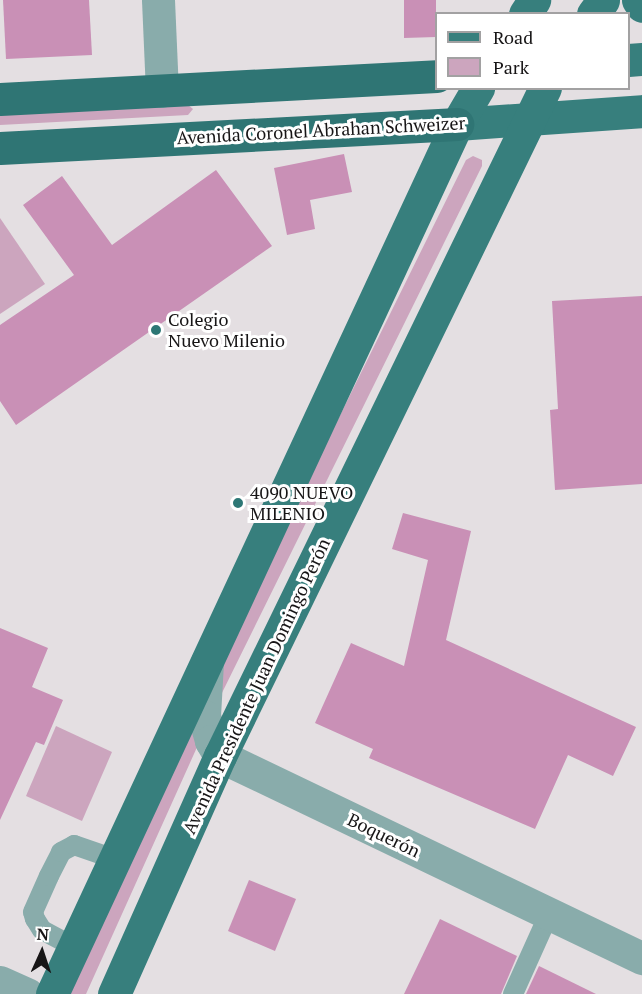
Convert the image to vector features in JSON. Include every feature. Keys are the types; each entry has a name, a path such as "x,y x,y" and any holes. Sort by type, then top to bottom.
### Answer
{"highway":[{"path":"0,99 435,76"},
{"name":"Avenida Coronel Abrahan Schweizer","path":"0,147 457,124"}],"main road":[{"path":"638,0 642,6"},
{"path":"52,994 207,656 457,124 477,90"},
{"name":"Avenida Presidente Juan Domingo Perón","path":"114,994 220,756 528,118 544,90"},
{"name":"Avenida Coronel Abrahan Schweizer","path":"457,124 642,111"}],"street":[{"path":"158,0 162,91"},
{"path":"207,656 204,716 211,741 220,756"},
{"name":"Boquerón","path":"220,756 642,958"},
{"path":"0,982 27,994"}],"lane":[{"path":"74,947 42,930 35,919 33,912 49,876 61,852 74,845 115,860"},
{"path":"513,994 549,914"}],"green space":[{"path":"188,105 193,109 188,115 0,125 0,115"},
{"path":"473,156 482,160 482,166 216,705 86,994 69,994 202,695 466,160"},
{"path":"0,218 45,284 0,314"},
{"path":"56,726 112,752 82,821 26,796"}],"building":[{"path":"3,0 89,0 92,55 6,59"},
{"path":"404,0 436,0 435,37 404,38"},
{"path":"344,154 352,192 310,200 315,229 287,235 274,168"},
{"path":"216,170 272,246 16,425 0,401 0,325 74,275 23,205 62,176 112,245"},
{"path":"642,296 642,484 555,490 550,410 558,409 552,301"},
{"path":"403,513 471,531 446,640 636,727 613,776 568,755 535,829 369,758 373,749 315,723 351,643 404,666 428,560 392,549"},
{"path":"0,628 48,648 32,687 63,700 44,745 36,742 0,820"},
{"path":"249,880 296,899 275,951 228,931"},
{"path":"440,919 517,956 501,994 404,994"},
{"path":"539,966 596,994 526,994"}],"place":[{"name":"Colegio Nuevo Milenio","path":"156,330"},
{"name":"4090 NUEVO MILENIO","path":"238,503"}]}
